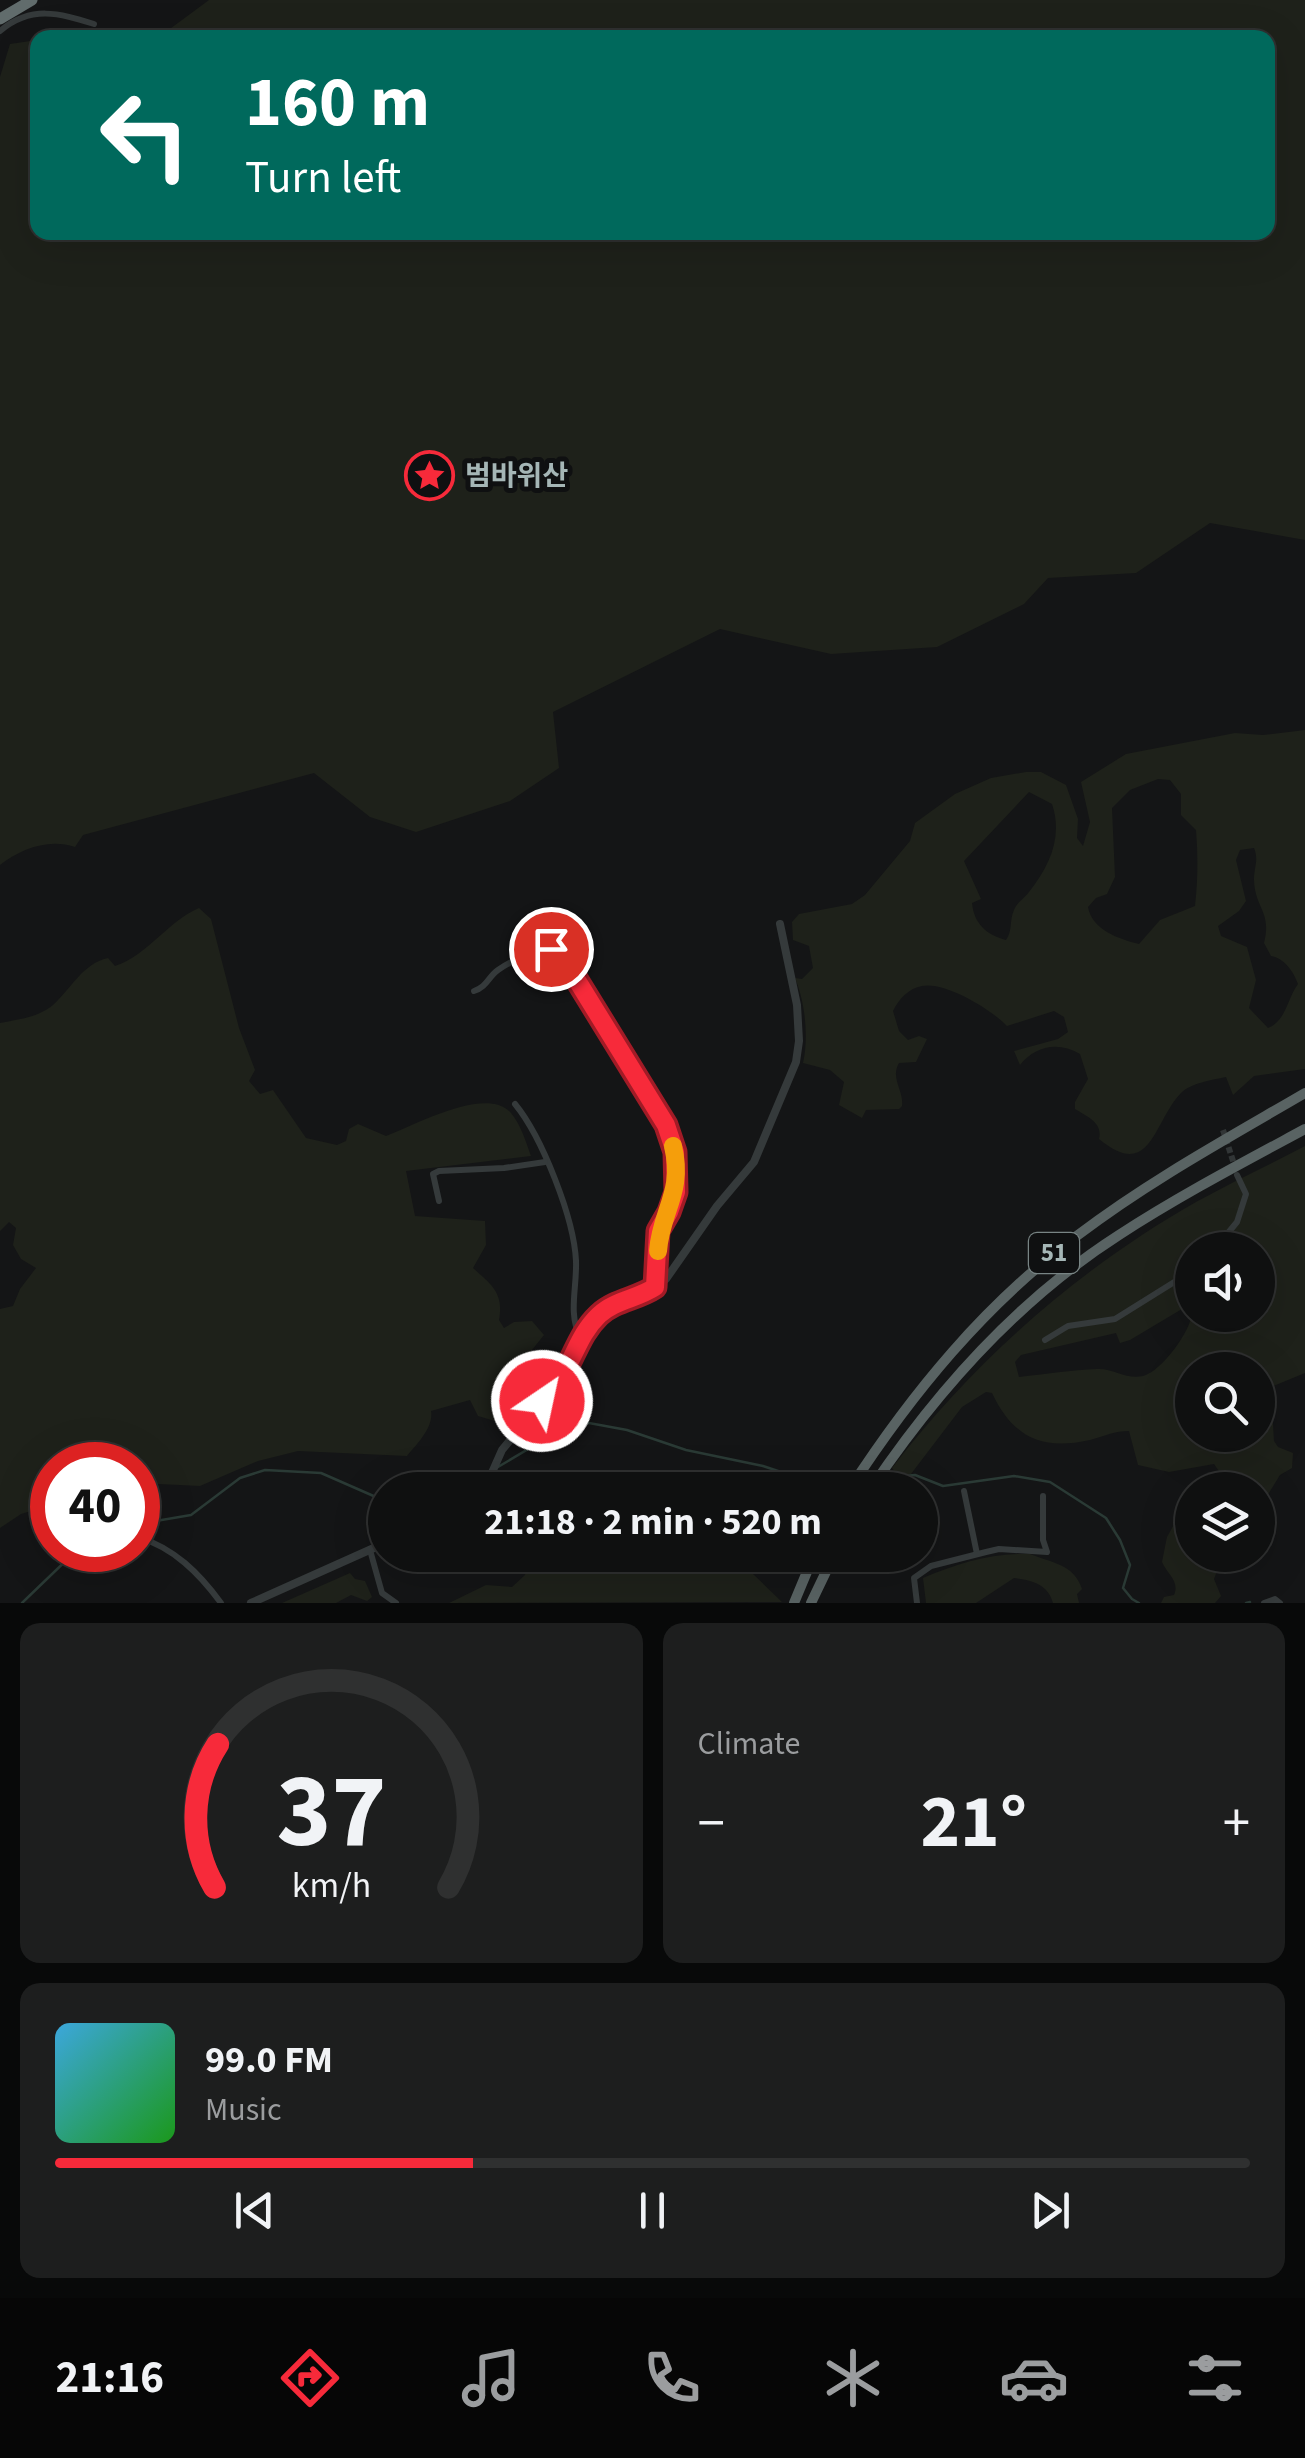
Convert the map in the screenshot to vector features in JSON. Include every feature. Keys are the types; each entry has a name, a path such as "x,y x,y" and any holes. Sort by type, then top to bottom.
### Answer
{"highway":[{"path":"0,18 32,0"},
{"name":"51","path":"860,1472 940,1365 1040,1265 1112,1210 1305,1093"},
{"name":"51","path":"883,1472 955,1379 1059,1280 1116,1236 1305,1129"},
{"path":"794,1603 807,1572"},
{"path":"811,1603 826,1572"}],"street":[{"path":"0,31 39,12 58,13 94,24"},
{"path":"492,1472 502,1450 562,1377 580,1338 600,1314 618,1302 643,1295 680,1264 718,1206 754,1162 796,1062 799,1041 797,1006 780,924"},
{"path":"474,991 486,985 498,970 540,952 559,951 648,1093 666,1125 675,1152 676,1192 658,1231 655,1287"},
{"path":"515,1104 525,1116 557,1186 574,1246 574,1325 580,1338"},
{"path":"439,1201 433,1174 439,1171 545,1162"},
{"path":"1229,1232 1237,1222 1246,1194 1238,1175"},
{"path":"1045,1340 1068,1326 1115,1320 1175,1282"},
{"path":"964,1491 977,1554"},
{"path":"918,1603 914,1578 920,1572 999,1549 1048,1552 1043,1540 1043,1496"},
{"path":"160,1547 192,1569 220,1603"},
{"path":"251,1603 368,1551"},
{"path":"376,1572 382,1593 396,1603"},
{"path":"1264,1603 1275,1599 1280,1603"}],"shaded area":[{"path":"209,0 1305,0 1305,540 1210,523 1136,573 1048,578 1024,604 937,647 831,654 720,629 553,712 559,768 510,801 416,832 370,817 314,773 83,835 75,847 35,847 0,865 0,77 10,44 30,41 30,240 1275,240 1275,30 168,30"},
{"path":"1305,730 1305,1069 1254,1076 1233,1095 1226,1077 1190,1087 1172,1105 1149,1143 1130,1154 1116,1151 1099,1139 1097,1125 1075,1109 1088,1079 1080,1054 1047,1047 1020,1065 1014,1051 1058,1039 1068,1032 1064,1017 1054,1011 1007,1026 955,992 932,986 913,989 893,1011 899,1031 908,1040 919,1036 927,1039 916,1062 899,1063 897,1079 902,1106 866,1110 862,1118 839,1105 844,1082 830,1070 803,1063 805,1020 795,978 802,979 813,968 809,946 793,940 792,922 799,914 852,904 865,895 910,841 915,823 955,794 991,778 1041,772 1066,785 1078,819 1077,838 1083,846 1090,822 1081,782 1126,754 1235,733 1263,735","holes":["1158,779 1170,780 1181,794 1181,815 1196,830 1195,906 1160,920 1139,944 1101,927 1088,907 1107,894 1115,877 1112,808 1130,790","1029,792 1052,804 1056,828 1052,850 1036,882 1015,907 1006,940 987,932 975,917 972,903 981,899 964,861","1254,848 1254,880 1266,924 1264,943 1271,956 1288,966 1298,984 1283,1015 1268,1028 1249,1008 1256,980 1247,947 1221,936 1218,926 1246,901 1236,860 1240,850"]},
{"path":"199,908 211,919 239,1028 255,1070 249,1081 260,1094 273,1090 306,1138 337,1145 346,1141 349,1129 358,1124 386,1136 450,1110 485,1103 500,1105 511,1113 531,1156 406,1171 415,1216 485,1221 486,1245 473,1268 498,1296 499,1320 504,1328 514,1322 532,1321 544,1335 494,1397 504,1406 495,1421 478,1416 470,1400 431,1411 427,1429 407,1456 298,1451 258,1461 200,1486 160,1484 160,1442 30,1442 30,1511 0,1528 0,1309 13,1306 36,1268 21,1259 13,1245 16,1228 9,1222 0,1231 0,1023 47,1009 91,965 108,958 115,966 127,961"},
{"path":"1305,1146 1305,1373 1275,1385 1275,1352 1175,1352 1175,1452 1275,1452 1275,1442 1293,1453 1292,1468 1275,1483 1275,1472 1220,1472 1214,1464 1169,1472 1138,1465 1129,1431 1073,1443 1043,1442 1019,1430 992,1393 986,1392 962,1407 913,1472 895,1472 892,1468 924,1429 1030,1320 1110,1257 1210,1195"},
{"path":"1175,1523 1175,1572 1217,1572 1214,1579 1221,1596 1215,1603 1161,1603 1175,1590 1162,1562 1167,1537"},
{"path":"1030,1554 1074,1574 1082,1589 1077,1594 1079,1603 1053,1603 1043,1587 1014,1578 976,1603 926,1603 923,1578 975,1560"},
{"path":"752,1572 782,1602 449,1603 486,1585 512,1587 525,1575"},
{"path":"350,1573 365,1581 372,1597 367,1601 351,1595 336,1603 282,1603"}],"waterway":[{"path":"498,1467 567,1426 589,1423 781,1472"},
{"path":"160,1520 191,1515 240,1478 265,1470 321,1473 368,1494"},
{"path":"938,1484 1014,1476 1050,1482 1106,1518 1130,1565 1123,1588 1139,1603"},
{"path":"22,1603 54,1572"},
{"path":"1246,1603 1250,1602"}],"tunnel":[{"path":"1223,1130 1235,1167"}],"slow traffic":[{"path":"658,1251 658,1231 676,1192 673,1146"}],"place":[{"name":"범바위산","path":"430,476"}],"route":[{"path":"542,1401 562,1377 580,1338 600,1314 655,1287 658,1231 676,1192 675,1152 666,1125 559,951 551,949"}]}
